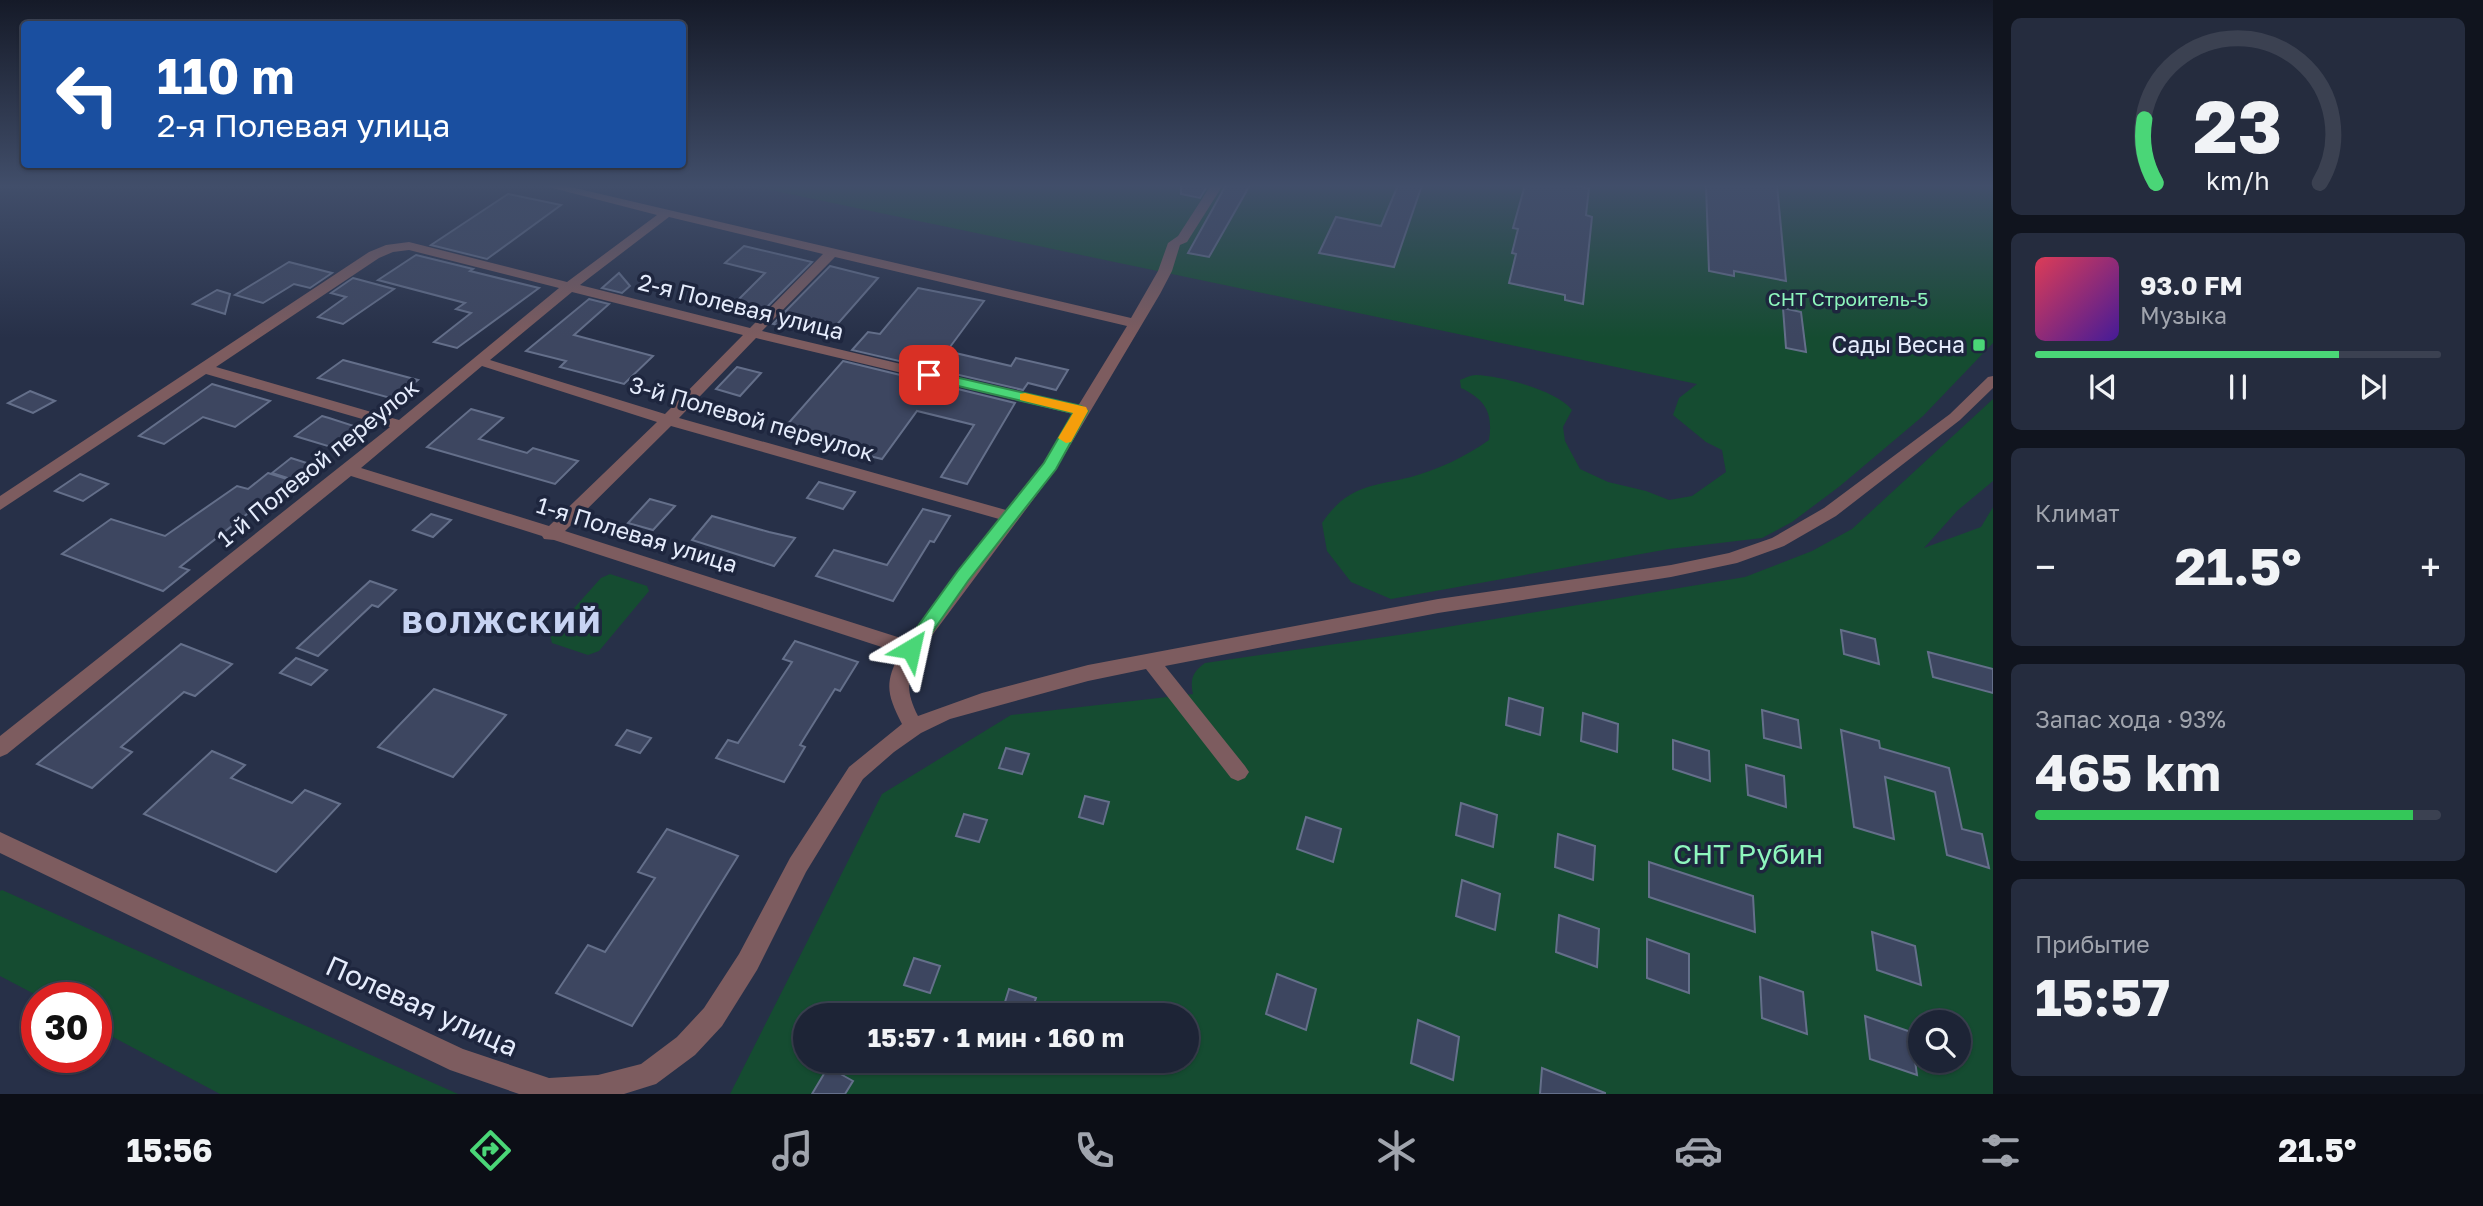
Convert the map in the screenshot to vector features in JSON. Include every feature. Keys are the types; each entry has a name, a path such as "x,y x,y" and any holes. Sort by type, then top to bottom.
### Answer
{"street":[{"name":"1-й Полевой переулок","path":"0,748 348,470 568,288 637,236"},
{"path":"766,236 1134,323"},
{"path":"914,727 899,698 900,674 911,649 962,577 1050,466 1165,271 1174,243 1185,236"},
{"name":"2-я Полевая улица","path":"203,368 374,256 391,248 409,246 751,333 1081,411"},
{"path":"550,534 668,420 833,251"},
{"name":"3-й Полевой переулок","path":"480,361 668,420 1011,517"},
{"path":"0,504 203,368 400,425"},
{"name":"Полевая улица","path":"0,842 459,1061 549,1091 598,1088 647,1075 686,1046 713,1017 748,962 799,865 856,773 914,727 944,713 982,701 1088,673 1438,606 1671,571 1731,559 1778,542 1830,512 1955,418 1993,380"},
{"name":"1-я Полевая улица","path":"348,470 435,495 911,649"},
{"path":"1151,662 1238,772"}],"green space":[{"name":"СНТ Строитель-5","path":"991,236 1993,236 1993,343 1923,416 1840,486 1792,522 1762,538 1669,549 1391,599 1351,582 1327,551 1322,523 1341,501 1351,494 1432,470 1489,440 1490,422 1486,408 1476,397 1461,388 1460,380 1476,375 1499,378 1554,396 1572,410 1563,427 1565,441 1580,469 1608,482 1646,491 1669,500 1692,496 1726,472 1722,450 1706,442 1673,415 1679,398 1697,384"},
{"name":"СНТ Рубин","path":"1993,399 1993,481 1957,511 1924,548 1981,527 1993,507 1993,1094 730,1094 882,794 1011,715 1193,694 1193,677 1205,663 1405,634 1745,577 1812,551 1852,529"},
{"path":"610,574 647,586 649,591 599,651 588,655 552,643 550,635 601,578"},
{"path":"0,891 458,1094 220,1094 112,1037 112,982 21,982 21,987 0,976"}],"building":[{"path":"445,236 518,236 487,259 431,245"},
{"path":"1197,236 1221,236 1209,257 1188,253"},
{"path":"1327,236 1405,236 1394,267 1319,253"},
{"path":"1516,236 1590,236 1583,304 1565,300 1565,295 1509,283 1516,254 1512,253"},
{"path":"1708,236 1782,236 1786,281 1734,271 1734,276 1709,271"},
{"path":"744,246 812,262 755,319 726,312 765,273 725,263"},
{"path":"416,255 539,288 457,348 434,342 471,313 456,309 465,303 378,280"},
{"path":"289,262 332,273 310,288 294,284 263,303 235,295"},
{"path":"830,266 878,278 827,336 773,324"},
{"path":"619,273 630,286 622,293 602,288"},
{"path":"353,278 394,289 343,324 318,317 346,297 331,293"},
{"path":"918,288 984,301 947,351 1011,366 1016,358 1068,370 1056,390 1028,383 1023,390 852,350 868,332 880,334"},
{"path":"217,290 230,294 225,314 193,304"},
{"path":"589,299 609,304 574,335 653,356 624,384 560,367 566,361 526,351"},
{"path":"1783,308 1801,312 1806,352 1786,348"},
{"path":"343,360 418,380 394,399 318,378"},
{"path":"843,361 1015,403 967,484 941,477 974,425 917,411 882,459 779,434"},
{"path":"737,367 761,373 740,396 716,389"},
{"path":"212,384 270,401 235,427 203,417 164,444 139,436"},
{"path":"30,391 55,401 33,413 8,403"},
{"path":"471,409 503,418 479,439 527,453 533,448 578,461 555,484 427,447"},
{"path":"322,416 357,427 331,447 295,436"},
{"path":"291,458 319,467 300,482 272,473"},
{"path":"268,473 290,480 180,567 189,570 163,591 62,554 111,519 165,536 237,486 248,489"},
{"path":"80,474 108,484 83,501 55,491"},
{"path":"819,482 855,492 843,509 807,498"},
{"path":"650,499 675,506 653,530 628,523"},
{"path":"923,509 950,516 934,542 930,541 893,601 816,576 834,550 887,565"},
{"path":"431,514 451,520 433,537 413,530"},
{"path":"712,516 795,538 774,566 692,540"},
{"path":"370,581 396,590 378,607 372,605 318,656 297,648"},
{"path":"1841,630 1875,639 1879,664 1844,654"},
{"path":"795,641 858,662 840,691 835,689 800,745 805,747 784,782 716,758 728,740 738,743 792,662 783,659"},
{"path":"181,644 232,664 195,696 184,692 121,747 132,752 92,788 37,764"},
{"path":"1928,652 1993,669 1993,693 1933,677"},
{"path":"296,658 327,670 311,685 280,673"},
{"path":"434,689 506,715 453,777 378,747"},
{"path":"1509,698 1543,708 1540,735 1506,725"},
{"path":"1762,710 1798,720 1801,748 1764,738"},
{"path":"1583,713 1618,724 1617,752 1581,741"},
{"path":"627,730 651,738 640,753 616,745"},
{"path":"1841,730 1879,741 1880,748 1949,768 1962,829 1982,834 1989,868 1947,855 1935,792 1885,777 1894,839 1854,827"},
{"path":"1673,740 1709,751 1710,781 1673,769"},
{"path":"1006,748 1029,754 1022,774 999,768"},
{"path":"212,751 245,765 231,778 292,803 305,790 340,804 276,872 144,814"},
{"path":"1746,765 1784,776 1786,807 1748,795"},
{"path":"1085,796 1109,802 1103,824 1079,817"},
{"path":"1461,803 1497,815 1493,847 1456,835"},
{"path":"964,814 987,820 979,842 956,836"},
{"path":"1306,817 1341,829 1333,862 1297,849"},
{"path":"667,829 738,856 632,1026 556,993 588,945 605,952 655,878 638,872"},
{"path":"1558,834 1595,846 1593,880 1555,867"},
{"path":"1649,862 1753,896 1755,932 1649,897"},
{"path":"1462,880 1500,894 1495,930 1456,916"},
{"path":"1559,915 1599,929 1597,967 1556,952"},
{"path":"1872,932 1915,946 1921,985 1877,970"},
{"path":"1647,939 1689,954 1689,993 1647,978"},
{"path":"914,958 940,966 930,993 904,985"},
{"path":"1277,974 1316,989 1306,1030 1266,1014"},
{"path":"1760,977 1803,992 1807,1034 1762,1018"},
{"path":"1009,989 1036,998 1034,1003 1005,1003"},
{"path":"1865,1016 1908,1031 1908,1072 1870,1059"},
{"path":"1418,1020 1459,1037 1453,1080 1411,1063"},
{"path":"1542,1068 1605,1093 1605,1094 1540,1094"},
{"path":"824,1073 839,1073 853,1081 845,1094 812,1094"}],"slow traffic":[{"path":"1025,397 1081,411 1066,438"}],"place":[{"name":"Сады Весна","path":"1979,345"}],"district":[{"name":"ВОЛЖСКИЙ","path":"502,623"}],"route":[{"path":"911,649 962,577 1050,466 1081,411 929,375"}]}
